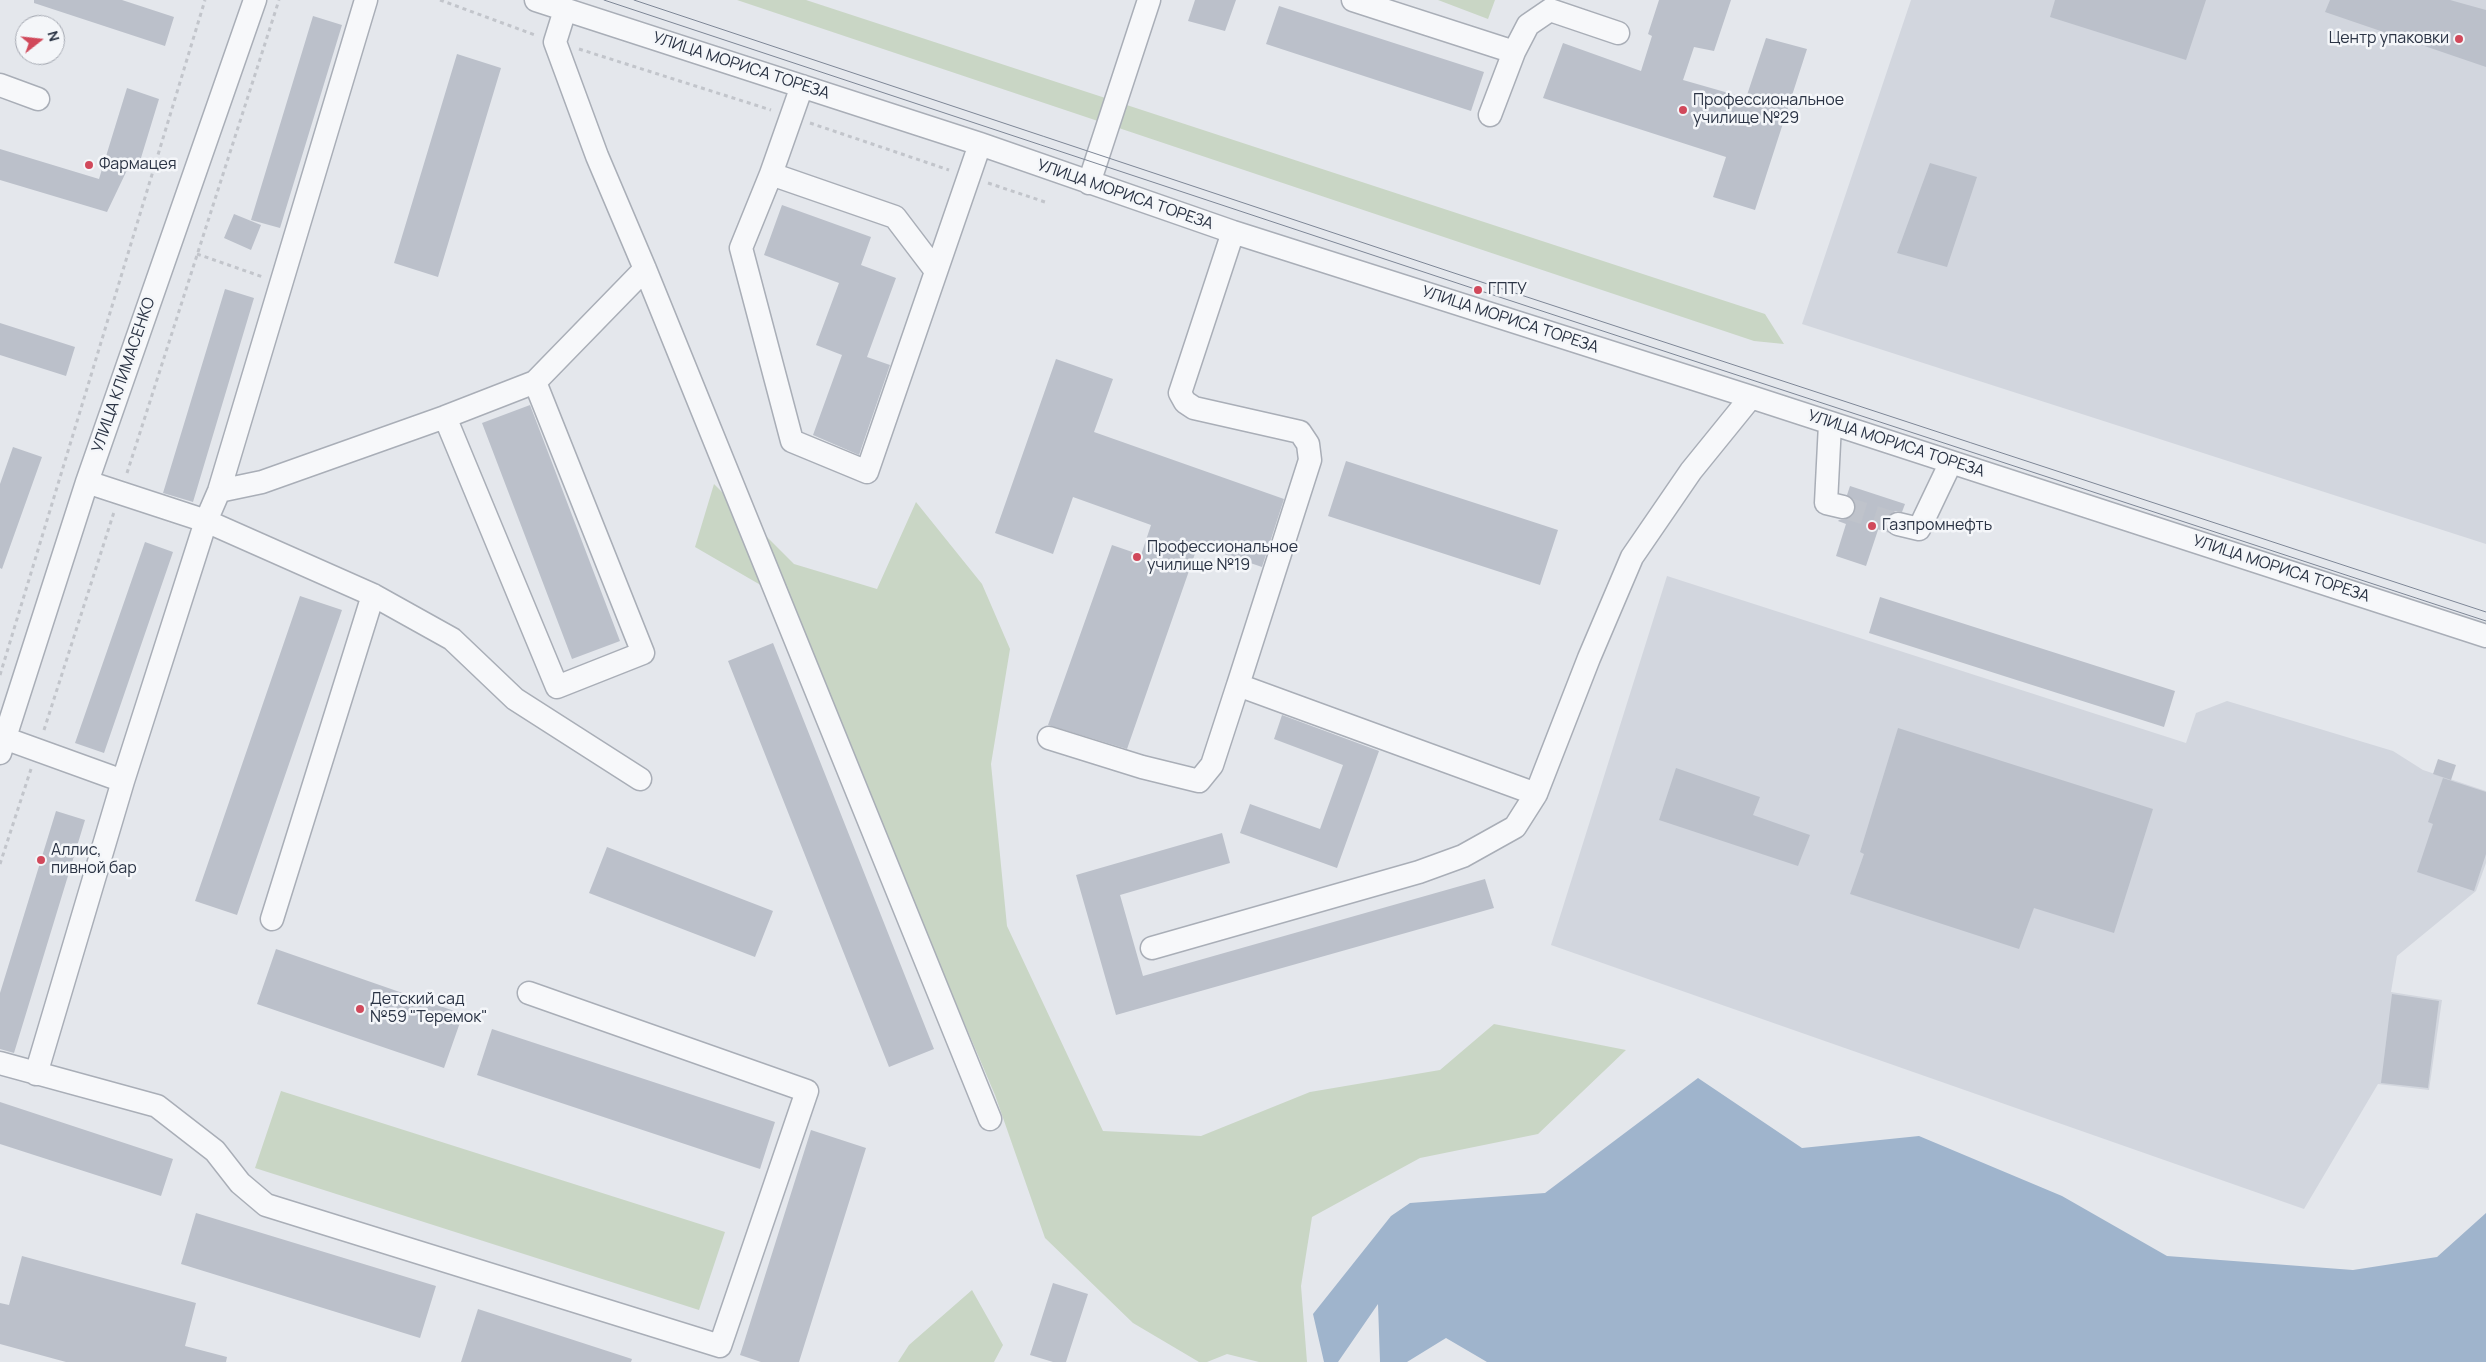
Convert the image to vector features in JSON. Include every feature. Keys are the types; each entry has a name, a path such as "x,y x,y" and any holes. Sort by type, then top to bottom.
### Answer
{"street":[{"name":"УЛИЦА КЛИМАСЕНКО","path":"2,746 87,482 255,0"},
{"path":"36,1074 123,781 206,521 219,491 366,0"},
{"name":"УЛИЦА МОРИСА ТОРЕЗА","path":"536,0 980,144 1233,232 1752,397 1830,424 2486,636"},
{"path":"1089,183 1149,0"},
{"path":"1353,0 1514,52"},
{"path":"565,10 555,42 597,156 645,269 990,1119"},
{"path":"1490,115 1514,52 1528,25 1550,10 1618,33"},
{"path":"0,86 38,99"},
{"path":"802,86 771,174 741,248 792,442 868,472 980,144"},
{"path":"771,174 895,217 936,271"},
{"path":"1049,738 1142,767 1199,781 1212,765 1310,460 1308,444 1300,432 1194,408 1185,402 1180,393 1233,232"},
{"path":"219,491 262,482 445,417 535,382 645,269"},
{"path":"445,417 557,687 643,654 535,382"},
{"path":"1152,948 1419,872 1463,856 1515,827 1536,794 1589,658 1632,557 1691,471 1752,397"},
{"path":"1830,424 1826,503 1843,508"},
{"path":"1898,524 1919,529 1951,462"},
{"path":"87,482 206,521 373,595 452,639 515,699 640,779"},
{"path":"272,919 373,595"},
{"path":"1238,685 1536,794"},
{"path":"2,746 37,750 123,781"},
{"path":"0,1063 157,1106 214,1151 240,1183 266,1205 720,1346 807,1091 529,993"}],"path":[{"path":"0,675 205,0"},
{"path":"0,864 280,0"},
{"path":"440,0 555,42 792,117 1046,202"},
{"path":"197,254 281,283"}],"shaded area":[{"path":"1911,0 2486,0 2486,544 1802,324"},
{"path":"1667,576 2186,743 2196,713 2227,701 2393,751 2423,770 2486,791 2486,863 2476,891 2397,956 2391,992 2442,1000 2429,1090 2378,1084 2304,1209 1551,945"}],"green space":[{"path":"737,0 806,0 1765,314 1784,344 1754,341"},
{"path":"1438,0 1495,0 1488,19"},
{"path":"714,484 794,564 877,589 916,502 982,584 1010,649 991,764 1007,926 1103,1131 1201,1136 1310,1092 1440,1070 1494,1024 1626,1050 1538,1134 1420,1158 1312,1217 1301,1286 1307,1362 1259,1362 1227,1354 1207,1362 1199,1362 1133,1323 1045,1238 995,1095 783,598 695,547"},
{"path":"281,1091 725,1232 699,1310 255,1168"},
{"path":"972,1290 1003,1345 994,1362 898,1362 909,1345"}],"water":[{"path":"1698,1078 1802,1148 1919,1136 2062,1196 2167,1256 2353,1270 2437,1257 2486,1213 2486,1362 1487,1362 1446,1338 1407,1362 1380,1362 1378,1304 1338,1362 1324,1362 1313,1314 1391,1216 1410,1203 1545,1193"}],"building":[{"path":"34,0 122,0 174,17 165,46 34,3"},
{"path":"1195,0 1236,0 1225,31 1188,21"},
{"name":"Профессиональное училище №29","path":"1659,0 1731,0 1714,51 1694,47 1683,80 1746,98 1766,38 1807,49 1755,210 1713,197 1726,157 1543,98 1563,43 1641,71 1652,36 1648,34"},
{"path":"2055,0 2206,0 2186,60 2050,17"},
{"path":"2330,0 2450,0 2486,10 2486,67 2325,12"},
{"path":"1279,6 1484,72 1471,111 1266,44"},
{"path":"313,16 342,25 280,228 251,220"},
{"path":"457,54 501,68 438,277 394,263"},
{"path":"127,88 159,99 137,171 128,168 107,212 0,180 0,149 99,179"},
{"path":"1930,163 1977,177 1947,267 1897,253"},
{"path":"782,205 871,237 861,265 896,278 867,357 890,365 859,455 813,435 842,355 816,345 839,283 764,255"},
{"path":"234,214 261,225 251,250 224,238"},
{"path":"225,289 254,298 193,502 163,493"},
{"path":"0,323 75,347 66,376 0,355"},
{"name":"Профессиональное училище №19","path":"1056,359 1113,379 1094,432 1284,499 1262,567 1198,545 1127,749 1048,725 1112,545 1141,555 1151,525 1073,497 1053,554 995,533"},
{"path":"530,405 620,641 572,659 482,423"},
{"path":"13,447 42,457 2,569 0,568 0,484"},
{"path":"1346,461 1558,530 1540,585 1328,516"},
{"name":"Газпромнефть","path":"1850,486 1905,504 1902,512 1895,511 1888,515 1885,521 1886,529 1879,527 1866,566 1836,556 1846,524 1838,521 1853,516 1856,510 1855,503 1847,495"},
{"path":"145,542 173,552 104,753 75,743"},
{"path":"300,596 342,610 237,915 195,901"},
{"path":"1880,597 2175,691 2164,727 1869,633"},
{"path":"773,643 934,1049 889,1067 728,661"},
{"path":"1282,715 1379,751 1337,868 1240,833 1250,804 1320,829 1343,765 1274,739"},
{"path":"1898,728 2153,809 2114,933 2034,908 2019,949 1850,894 1864,854 1860,852"},
{"path":"2438,759 2456,765 2451,780 2433,774"},
{"path":"1676,768 1760,797 1753,815 1810,835 1798,866 1659,820"},
{"path":"2443,778 2486,792 2486,854 2474,891 2417,872 2433,824 2428,822"},
{"path":"56,811 85,820 14,1053 0,1049 0,993"},
{"path":"1222,833 1230,863 1120,895 1143,976 1485,879 1494,908 1116,1015 1076,875"},
{"path":"607,847 773,911 755,957 589,893"},
{"name":"Детский сад №59 \"Теремок\"","path":"276,949 463,1014 444,1068 257,1004"},
{"path":"2392,994 2439,1001 2428,1088 2381,1083"},
{"path":"492,1029 775,1122 760,1169 477,1075"},
{"path":"0,1102 173,1159 161,1196 0,1144"},
{"path":"811,1130 866,1148 799,1362 761,1362 740,1355"},
{"path":"196,1213 436,1286 420,1338 181,1264"},
{"path":"22,1256 196,1303 185,1346 227,1357 226,1362 66,1362 0,1344 0,1303 9,1305"},
{"path":"1053,1283 1088,1294 1066,1362 1053,1362 1030,1355"},
{"path":"478,1309 632,1359 631,1362 461,1362"}],"tunnel":[{"path":"1843,507 1898,524"}],"tram line":[{"path":"604,0 1478,290 2486,621"},
{"path":"634,0 1454,273 2486,612"}],"place":[{"name":"Центр упаковки","path":"2459,39"},
{"name":"Профессиональное училище №29","path":"1683,110"},
{"name":"Фармацея","path":"89,165"},
{"name":"ГПТУ","path":"1478,290"},
{"name":"Газпромнефть","path":"1872,526"},
{"name":"Профессиональное училище №19","path":"1137,557"},
{"name":"Аллис, пивной бар","path":"41,860"},
{"name":"Детский сад №59 \"Теремок\"","path":"360,1009"}]}
